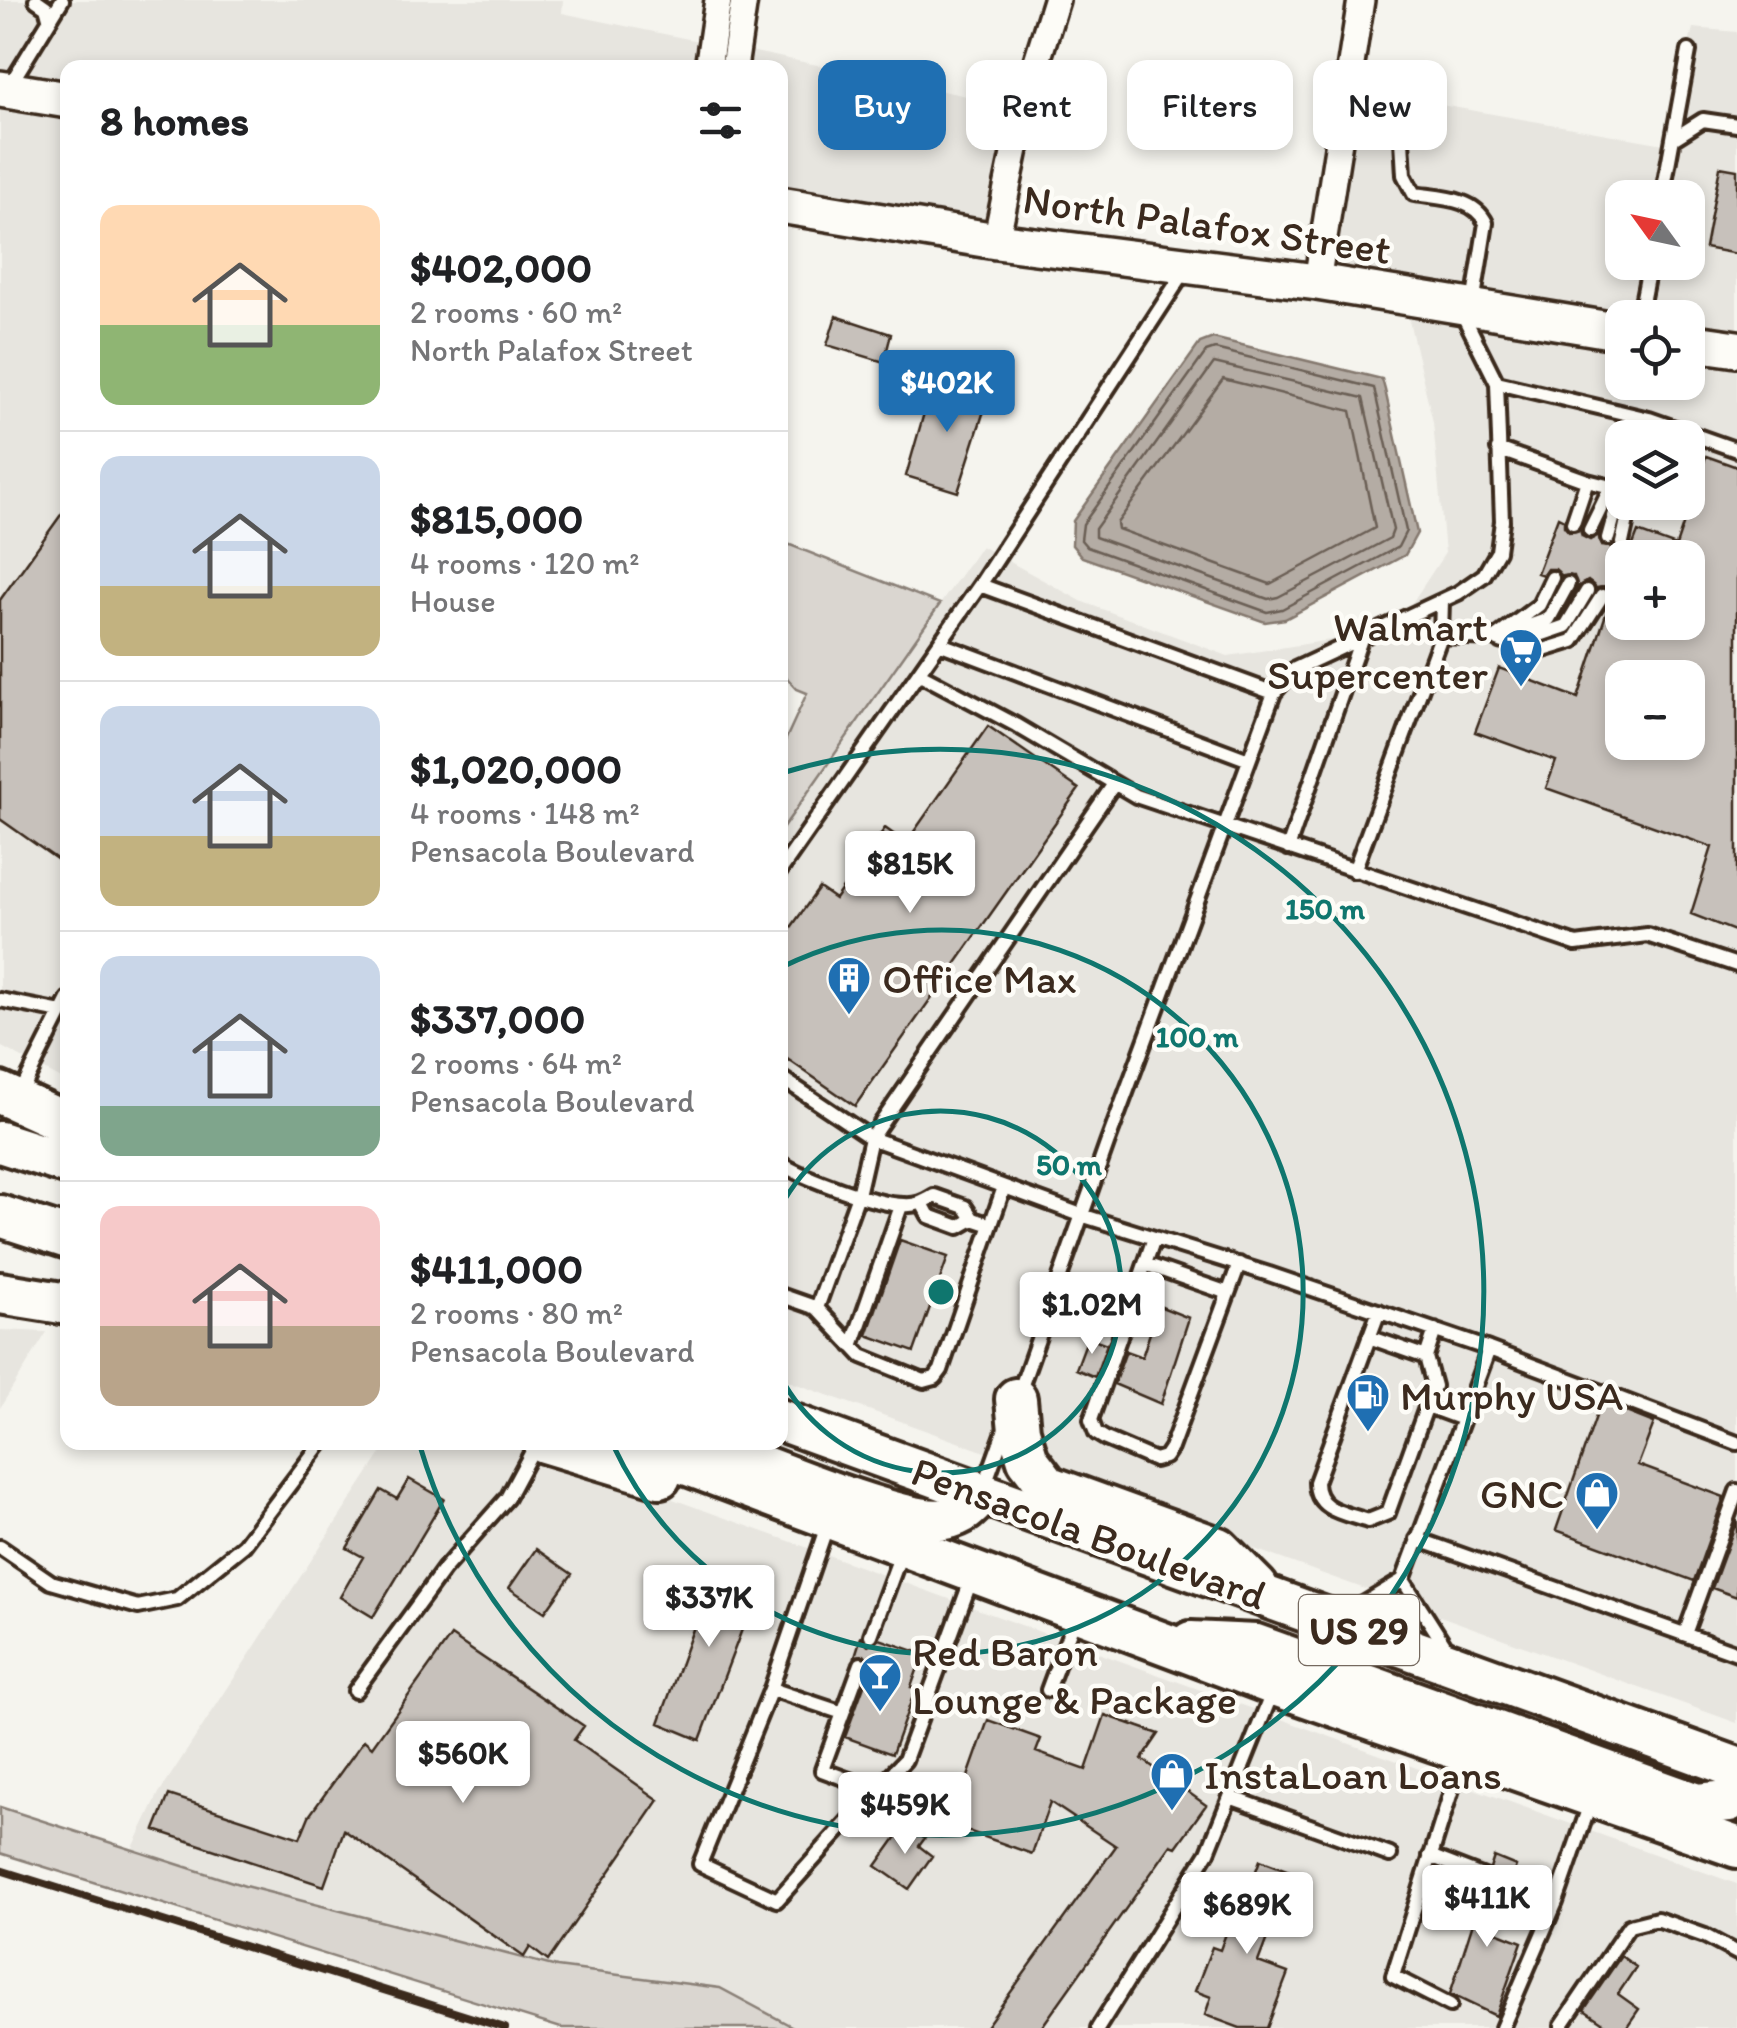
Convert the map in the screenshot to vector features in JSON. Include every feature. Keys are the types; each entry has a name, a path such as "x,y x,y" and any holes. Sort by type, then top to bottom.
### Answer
{"highway":[{"path":"8,1097 60,1120"},
{"path":"0,1142 60,1161"},
{"path":"0,1216 60,1235"},
{"path":"0,1292 60,1303"},
{"path":"1016,1400 1018,1431 1028,1460 1048,1486 1218,1548 1267,1597"},
{"name":"Pensacola Boulevard","path":"788,1423 1737,1768"},
{"path":"566,1450 829,1520"},
{"name":"Pensacola Boulevard","path":"649,1450 1275,1685 1734,1844"},
{"path":"724,1450 900,1515 941,1520 967,1512 982,1494"},
{"path":"1152,1640 1256,1644 1697,1804 1729,1801 1737,1792"}],"main road":[{"path":"3,90 60,99"},
{"name":"North Palafox Street","path":"788,207 996,240 1317,282 1605,329"},
{"path":"1705,344 1737,349"}],"street":[{"path":"709,60 718,0"},
{"path":"735,60 744,0"},
{"path":"996,240 1026,96 1056,0"},
{"path":"1351,60 1360,0"},
{"path":"1317,282 1338,150"}],"lane":[{"path":"36,0 46,7 49,18"},
{"path":"3,90 62,0"},
{"path":"1665,180 1689,52"},
{"path":"1673,139 1703,120 1737,125"},
{"path":"982,1494 1274,693 1295,668 1442,601 1484,575 1498,551 1502,521 1497,383 1465,305 1486,223 1480,211 1461,202 1414,194 1404,175 1403,150"},
{"path":"788,860 941,644 1187,266"},
{"path":"1497,383 1649,418 1737,450"},
{"path":"1498,449 1605,487"},
{"path":"1573,524 1588,481"},
{"path":"1590,530 1605,509"},
{"path":"1608,538 1613,520"},
{"path":"1494,638 1538,605 1552,578"},
{"path":"1494,638 1549,619 1568,584"},
{"path":"980,585 1274,693"},
{"path":"1440,636 1530,638 1566,626 1587,591"},
{"path":"1494,638 1534,652 1573,641 1602,596"},
{"path":"1354,871 1440,636 1442,601"},
{"path":"1288,848 1361,639"},
{"path":"941,644 1249,760"},
{"path":"920,674 1136,796 1576,944 1647,935 1737,966"},
{"path":"818,1308 858,1195 871,1138 1114,784"},
{"path":"0,1000 60,1006"},
{"path":"8,1097 60,1012"},
{"path":"788,1082 871,1138 1081,1215 1489,1349 1737,1443"},
{"path":"788,1166 858,1195 901,1206 922,1204 934,1196 966,1206 973,1219 991,1225"},
{"path":"788,1298 818,1308 857,1351 924,1381 935,1378 942,1370 1004,1187"},
{"path":"922,1204 929,1216 958,1227 973,1219"},
{"path":"857,1351 901,1206"},
{"path":"1154,1238 1092,1420 1096,1433 1155,1460 1171,1448 1239,1264"},
{"path":"1145,1264 1228,1293"},
{"path":"1379,1311 1342,1428 1316,1482 1316,1494 1323,1505 1368,1521 1388,1513 1434,1386 1426,1357 1435,1330"},
{"path":"1369,1337 1426,1357"},
{"path":"1334,1622 1403,1580 1489,1349"},
{"path":"1412,1397 1462,1419"},
{"path":"1404,1421 1419,1426"},
{"path":"1395,1447 1410,1452"},
{"path":"0,1547 52,1582 138,1608 177,1599 244,1546 316,1450"},
{"path":"354,1691 444,1568 508,1498 535,1450"},
{"path":"1385,1473 1401,1478"},
{"path":"1685,1634 1737,1491"},
{"path":"829,1520 771,1688 700,1864 777,1900 904,1760 974,1574"},
{"path":"1417,1540 1737,1653"},
{"path":"871,1635 903,1548"},
{"path":"1403,1580 1458,1666"},
{"path":"1048,1690 1076,1612"},
{"path":"861,1664 822,1770 876,1790"},
{"path":"1098,2028 1208,1852 1275,1685"},
{"path":"771,1688 843,1713"},
{"path":"1450,2005 1393,1976 1464,1752"},
{"path":"1502,2028 1556,1902 1592,1797"},
{"path":"1230,1798 1390,1856"},
{"path":"1430,1856 1487,1878"},
{"path":"1509,1886 1556,1902"},
{"path":"1563,2028 1630,1926 1657,1919 1705,1936 1737,1954"}],"shaded area":[{"path":"0,0 563,0 562,13 698,41 695,60 60,60 60,86 0,76"},
{"path":"1693,28 1737,32 1737,336 1705,331 1705,300 1605,300 1605,315 1333,271 1352,150 1447,150 1447,106 1664,144"},
{"path":"750,51 818,65 818,150 946,150 946,92 966,96 966,150 1001,150 985,226 788,194 788,60 749,60"},
{"path":"0,102 60,111 60,1078 0,1046"},
{"path":"1406,308 1605,341 1605,400 1705,400 1705,356 1737,361 1737,1723 788,1381 788,821 981,546 1083,602 1228,656 1394,630 1445,553 1433,422"},
{"path":"788,544 940,604 788,821 788,735 807,693 788,679"},
{"path":"0,1330 47,1332 0,1408"},
{"path":"383,1450 537,1450 1737,1884 1737,2028 795,2028 720,1988 557,1967 245,1886 132,1850 159,1793"},
{"path":"0,1807 245,1886 557,1967 720,1988 795,2028 561,2028 0,1853"}],"water":[{"path":"1213,338 1382,379 1385,390 1417,533 1405,555 1285,619 1265,622 1082,557 1072,545 1073,521 1200,343"}],"building":[{"path":"1720,167 1737,170 1737,254 1705,248"},
{"path":"836,316 891,334 884,362 827,345"},
{"path":"934,378 989,395 958,492 906,476"},
{"name":"Walmart Supercenter","path":"1706,456 1737,467 1737,932 1691,914 1712,847 1546,788 1556,761 1475,732 1499,668 1578,698 1605,617 1605,640 1705,640 1705,540 1678,540 1685,520 1705,520"},
{"path":"60,516 60,861 0,819 0,600"},
{"name":"Walmart Supercenter","path":"1558,517 1564,520 1569,532 1580,530 1590,540 1598,535 1605,587 1596,588 1588,581 1577,587 1574,576 1562,576 1555,569 1547,569 1543,575 1537,573"},
{"name":"Walmart Supercenter","path":"1638,532 1660,540 1635,540"},
{"path":"988,726 1079,789 855,1106 788,1060 788,932 819,888 835,899 885,828 906,843"},
{"path":"900,1240 948,1257 914,1352 867,1335"},
{"path":"1159,1306 1189,1318 1161,1404 1114,1384 1126,1351 1142,1357"},
{"path":"1088,1337 1107,1344 1095,1377 1076,1369"},
{"path":"1601,1402 1654,1423 1638,1465 1724,1497 1694,1581 1556,1530"},
{"path":"409,1479 444,1499 373,1617 340,1597 363,1557 347,1548 381,1490 397,1499"},
{"path":"1737,1520 1737,1597 1712,1588"},
{"path":"536,1549 572,1574 545,1612 509,1588"},
{"path":"711,1564 760,1582 700,1740 659,1723 704,1599 697,1598"},
{"path":"451,1636 584,1726 574,1740 659,1800 548,1961 530,1947 524,1957 344,1830 324,1886 155,1830 169,1795 300,1838 309,1816 364,1740 372,1747"},
{"name":"Red Baron Lounge & Package","path":"861,1637 868,1645 880,1639 923,1654 911,1687 916,1688 892,1754 845,1737 871,1666 865,1655 855,1656"},
{"path":"1105,1715 1159,1734 1142,1759 1206,1805 1176,1847 1171,1845 1041,2028 985,2028 1116,1846 1050,1802 1032,1854 951,1825 988,1720 1041,1739 1036,1752 1086,1770"},
{"path":"906,1824 925,1838 919,1846 932,1856 909,1889 876,1866"},
{"path":"1494,1857 1516,1866 1512,1877 1503,1878 1499,1884 1506,1896 1494,1931 1522,1942 1496,2016 1450,1994 1484,1888 1497,1881 1490,1869"},
{"path":"1260,1860 1292,1872 1258,1962 1288,1973 1267,2028 1240,2028 1205,2015 1211,1997 1195,1991 1212,1947 1220,1950 1236,1906 1242,1908"},
{"path":"1621,1956 1636,1967 1618,1994 1639,2009 1626,2028 1611,2028 1584,2010"}],"railway":[{"path":"0,1870 505,2028"}],"place":[{"name":"Walmart Supercenter","path":"1521,688"},
{"name":"Office Max","path":"849,1016"},
{"name":"Murphy USA","path":"1368,1433"},
{"name":"GNC","path":"1597,1531"},
{"name":"Red Baron Lounge & Package","path":"880,1713"},
{"name":"InstaLoan Loans","path":"1172,1812"}]}
